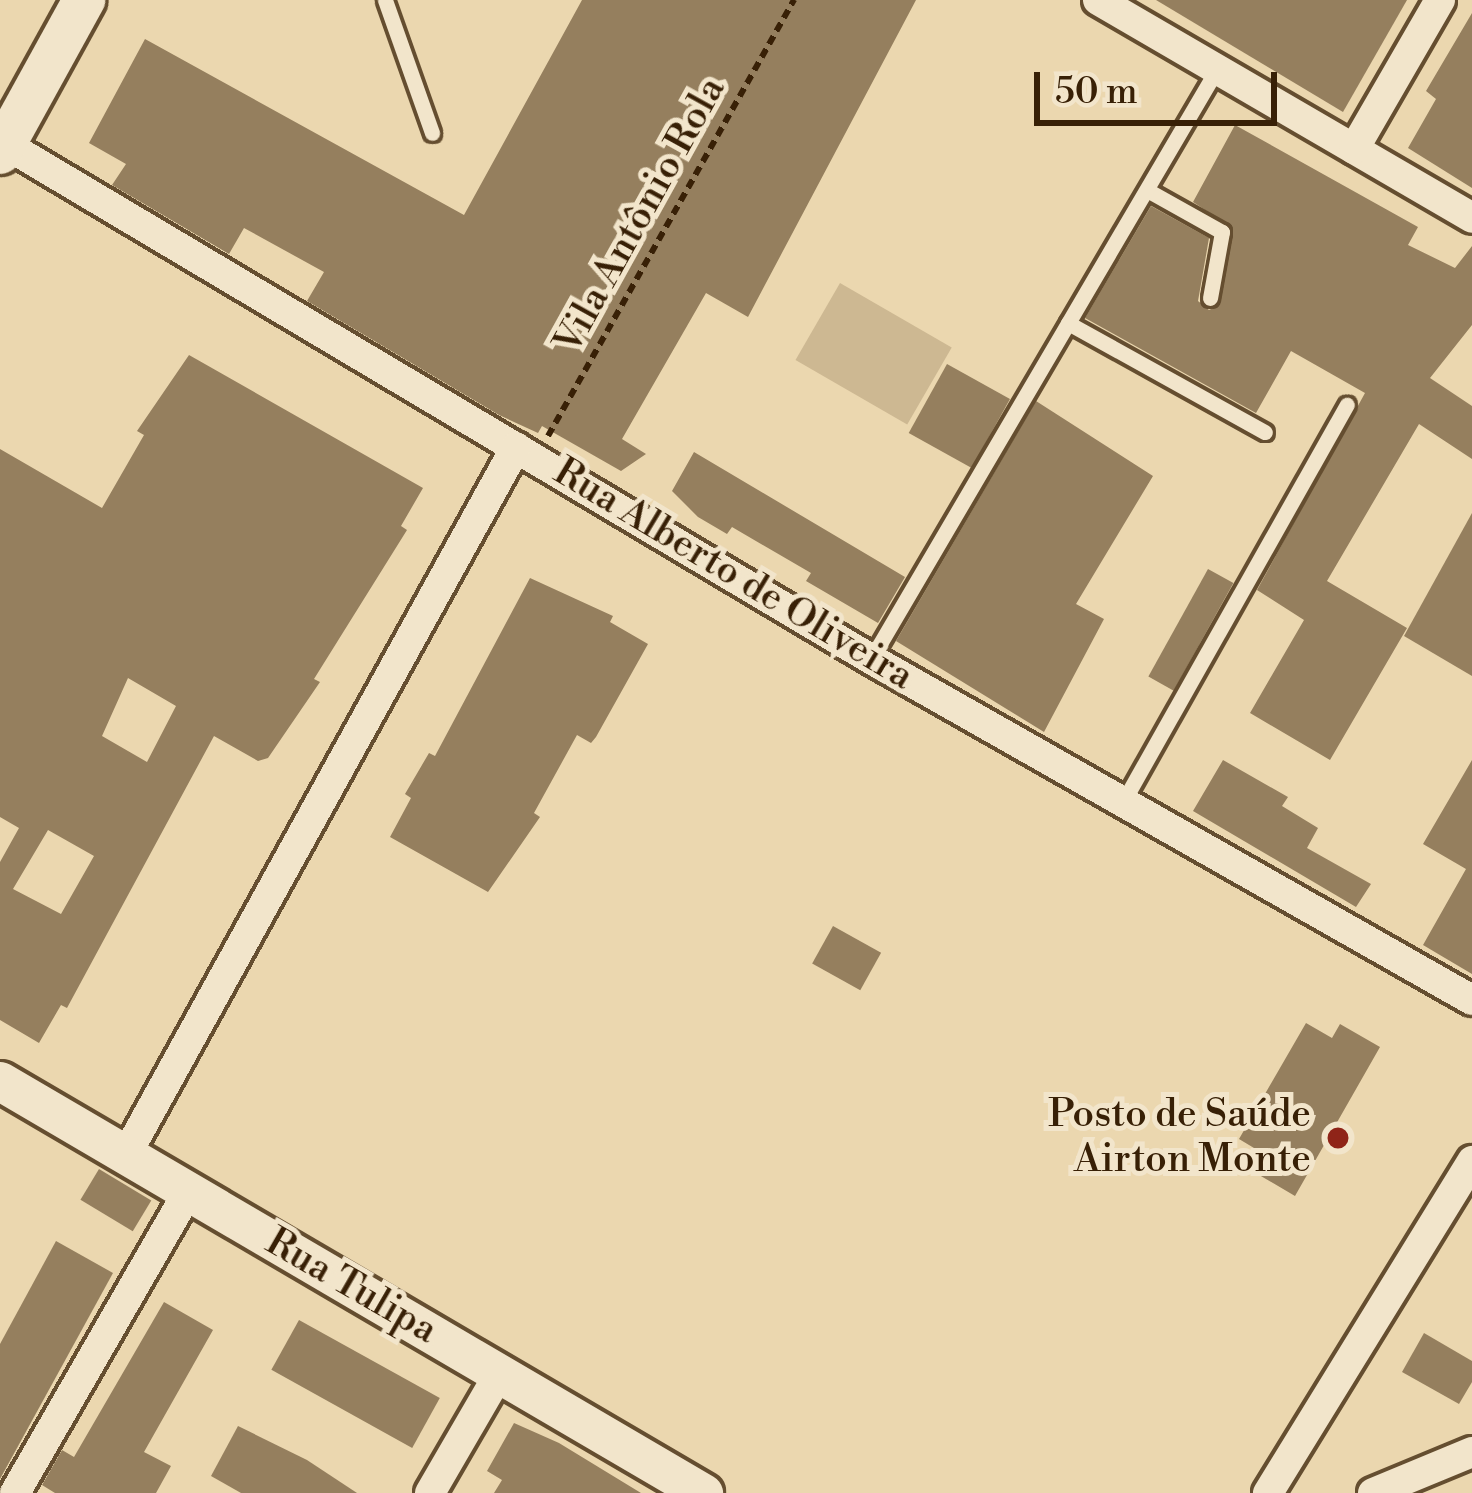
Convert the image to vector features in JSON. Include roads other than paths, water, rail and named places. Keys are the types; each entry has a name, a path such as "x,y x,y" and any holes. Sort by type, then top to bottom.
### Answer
{"main road":[{"path":"2,146 84,0"}],"street":[{"path":"1354,149 1440,0"},
{"path":"1101,1 1472,218"},
{"name":"Rua Alberto de Oliveira","path":"2,146 872,659 1472,1000"},
{"path":"126,1155 526,453"},
{"name":"Rua Tulipa","path":"0,1081 703,1493"},
{"path":"1268,1493 1472,1161"},
{"path":"15,1493 188,1192"},
{"path":"430,1493 500,1374"},
{"path":"1372,1493 1472,1452"}],"lane":[{"path":"385,0 432,133"},
{"path":"872,659 1217,69"},
{"path":"1147,190 1222,232 1210,298"},
{"path":"1068,323 1264,432"},
{"path":"1123,802 1348,406"}],"place":[{"name":"Posto de Saúde Airton Monte","path":"1338,1138"}]}
